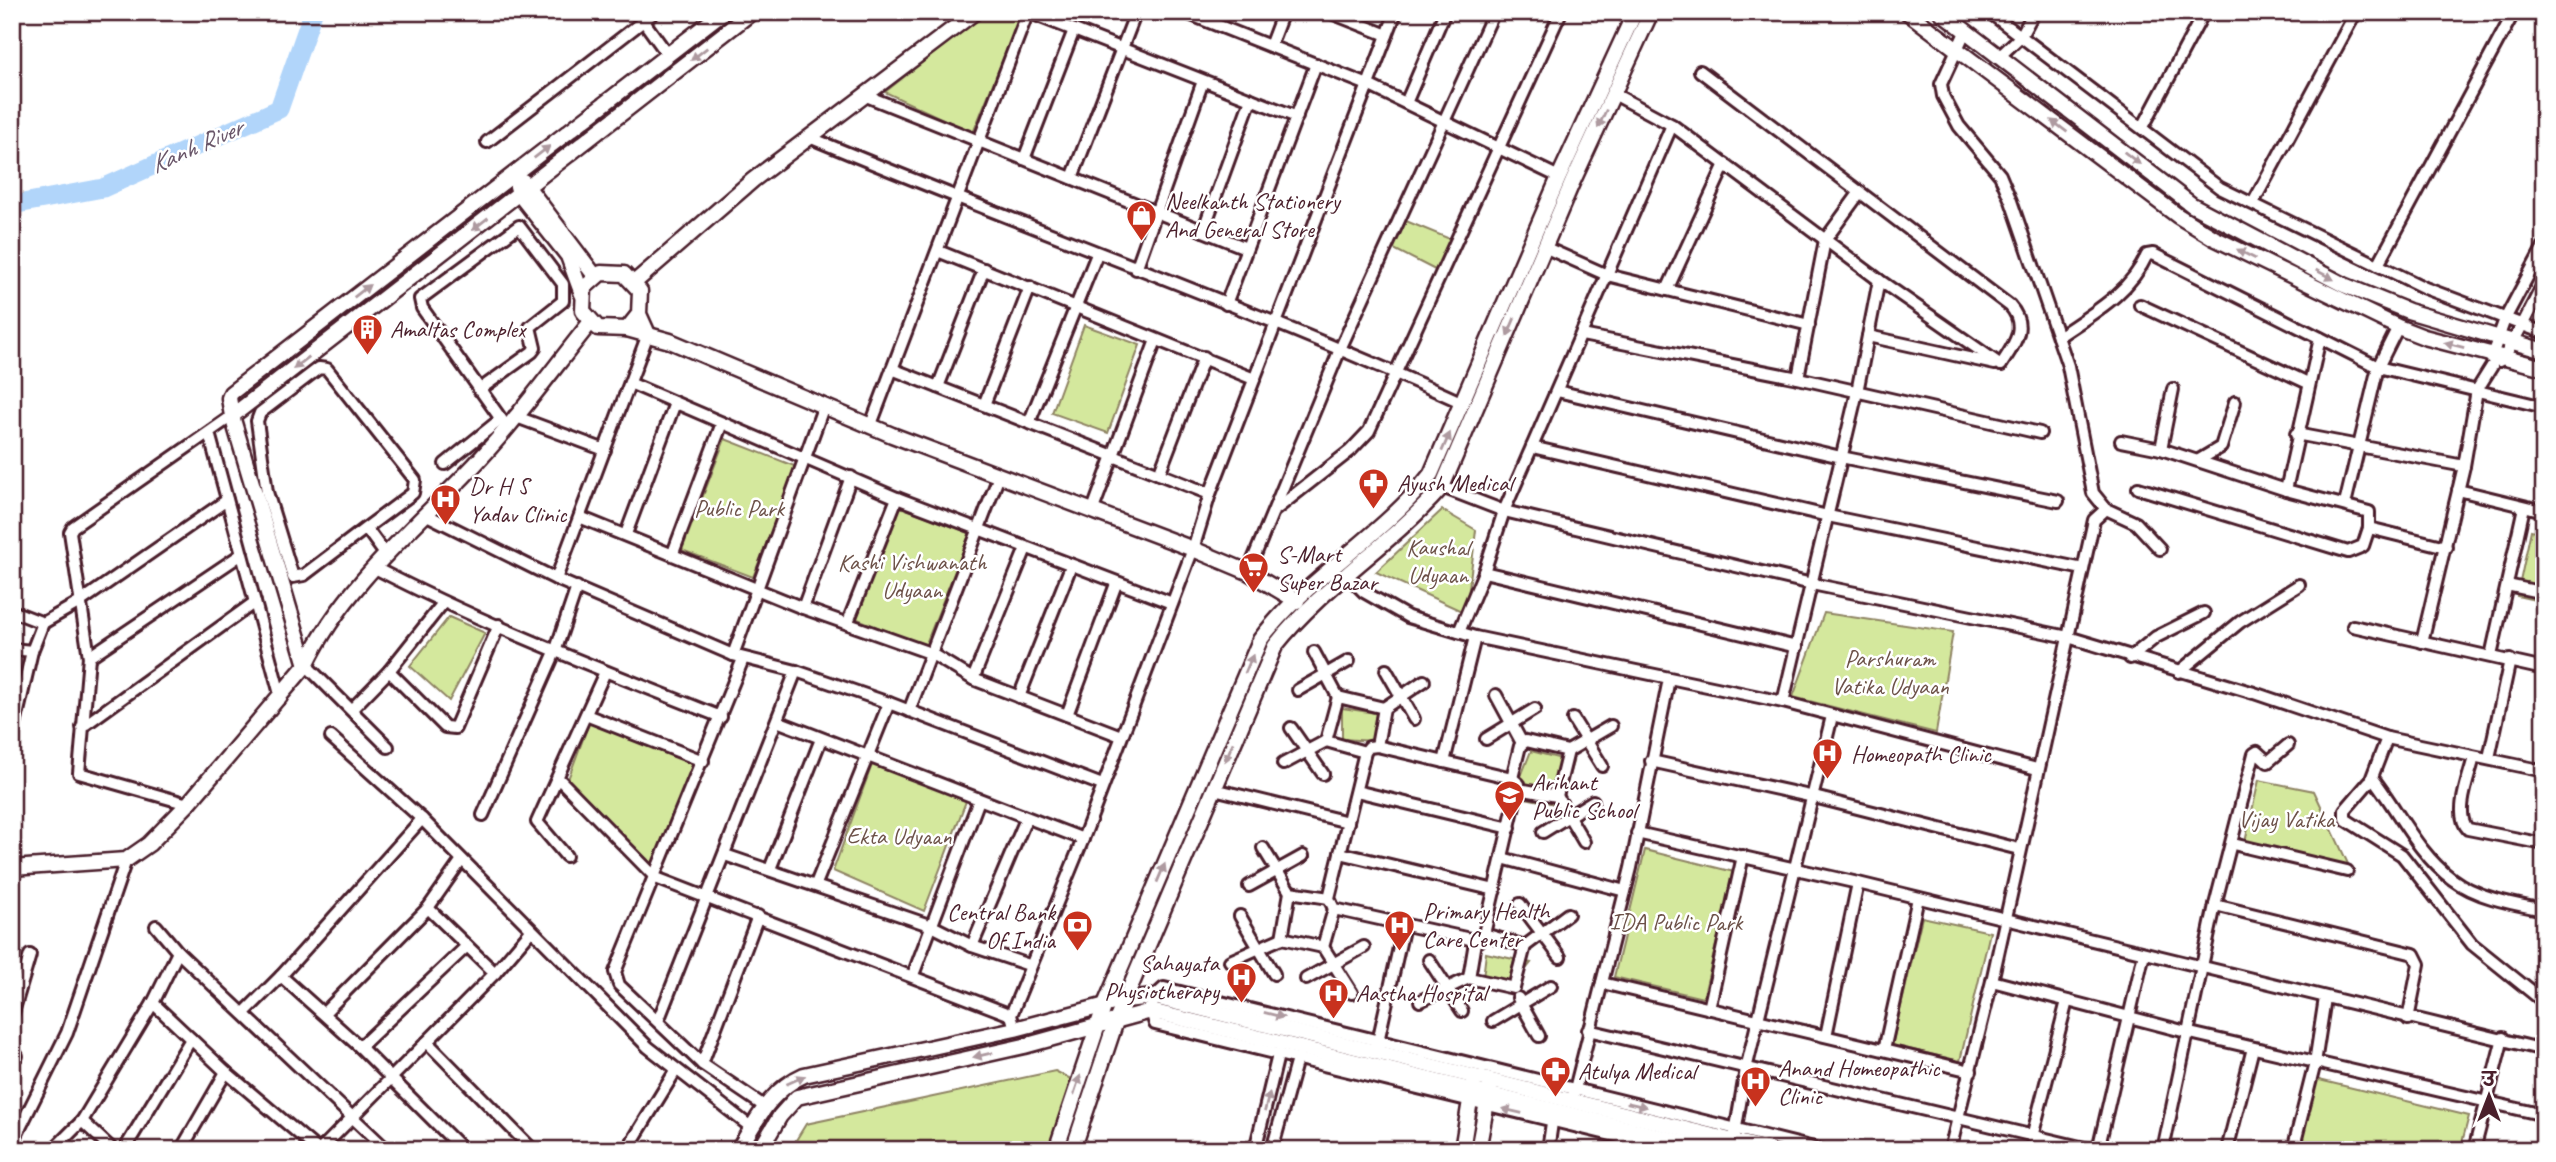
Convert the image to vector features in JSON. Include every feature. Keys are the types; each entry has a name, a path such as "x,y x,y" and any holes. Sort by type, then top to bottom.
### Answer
{"main road":[{"path":"306,665 232,416 229,398 231,393 723,12"},
{"path":"232,416 752,12"},
{"path":"635,282 752,180 975,12"},
{"path":"1056,1150 1104,1007 1260,640 1278,615 1412,499 1431,474 1559,177 1635,12"},
{"path":"1073,1150 1116,1021 1275,646 1296,620 1422,510 1442,487 1544,247 1651,12"},
{"path":"1907,12 2178,216 2214,238 2398,327 2491,360 2509,351 2544,351"},
{"path":"1941,12 2192,205 2344,285 2408,311 2497,338 2509,351 2544,368"},
{"path":"514,174 568,256 582,294 583,311 590,323 609,331 627,330 648,334 870,427 1193,549 1248,572 1297,601"},
{"path":"524,190 595,276"},
{"path":"582,294 595,276 613,271 624,274 635,282 642,302 639,314 627,330"},
{"path":"639,314 648,334"},
{"path":"12,868 126,860 149,844 188,804 281,698 306,665 315,645 385,554 466,475 507,420 590,323"},
{"path":"738,1150 764,1106 786,1083 804,1075 1013,1022 1104,1007 1125,1000 1377,1047 1472,1089"},
{"path":"760,1150 780,1116 797,1097 1096,1027 1152,1004 1489,1093 1650,1143 1715,1150"},
{"path":"1462,1150 1472,1089"},
{"path":"1489,1093 1573,1095 1735,1135 1770,1150"},
{"path":"1478,1150 1489,1093"}],"street":[{"path":"487,142 640,16 655,12"},
{"path":"870,427 959,200 1028,12 1297,117"},
{"path":"1072,178 1136,12"},
{"path":"1184,12 1368,85 1559,177"},
{"path":"1270,46 1283,12"},
{"path":"558,778 656,878 913,975 1013,1022 1029,965 1083,838 1193,549 1210,494 1396,12"},
{"path":"1406,103 1445,12"},
{"path":"1248,572 1341,347 1494,12"},
{"path":"1273,512 1350,452 1369,431 1398,373 1498,146 1561,12"},
{"path":"1989,12 2220,188 2425,288 2519,326 2544,333"},
{"path":"1999,57 2021,36 2034,12"},
{"path":"2143,127 2204,12"},
{"path":"2253,203 2356,12"},
{"path":"2378,265 2514,12"},
{"path":"1334,13 1387,35"},
{"path":"640,16 668,55"},
{"path":"1024,159 1074,30"},
{"path":"1966,30 1941,84 1946,107 2000,175 2037,267 2068,366 2093,494 2106,509 2136,523 2160,549"},
{"path":"1226,304 1316,64"},
{"path":"1700,71 2016,313 2020,336 2001,365"},
{"path":"1136,269 1203,80"},
{"path":"864,94 1246,248"},
{"path":"1614,94 1672,125 1879,280 2001,365"},
{"path":"1203,231 1251,99"},
{"path":"1460,632 1504,511 1672,125"},
{"path":"809,137 959,200 1341,347 1463,403"},
{"path":"1667,289 1725,164"},
{"path":"1798,378 1825,240 1860,192"},
{"path":"480,390 532,352 535,348 530,327 564,301 563,284 519,226 421,299 422,308 480,390 507,420 606,450"},
{"path":"2422,642 2464,466 2477,390 2505,319 2544,246"},
{"path":"1544,247 1607,275 1809,325"},
{"path":"938,251 1076,304 1156,340 1254,379"},
{"path":"1029,423 1097,254"},
{"path":"2058,337 2128,287 2150,254 2378,367 2544,407"},
{"path":"938,387 984,269"},
{"path":"1783,702 1857,392 1879,280"},
{"path":"2509,351 2519,326 2544,283"},
{"path":"984,405 1030,287"},
{"path":"2140,305 2308,383"},
{"path":"2345,504 2378,367 2398,327"},
{"path":"556,579 632,384 648,334"},
{"path":"1582,335 1798,378 2040,433"},
{"path":"1868,336 2001,365"},
{"path":"2286,490 2296,434 2320,338"},
{"path":"1092,512 1156,340"},
{"path":"1159,474 1204,358"},
{"path":"319,368 327,369 415,480 413,493 366,528 304,575 293,577 267,492 257,421 260,413 319,368"},
{"path":"892,369 1210,494"},
{"path":"632,384 898,498 1116,584 1172,603"},
{"path":"2161,449 2173,389"},
{"path":"1557,391 1841,457 2058,501"},
{"path":"2199,460 2221,447 2235,401"},
{"path":"626,534 675,403"},
{"path":"764,1106 702,1064 619,985 615,972 722,717 756,588 823,408"},
{"path":"188,804 81,775 78,767 89,657 70,532 232,416"},
{"path":"444,464 507,420"},
{"path":"673,553 722,423"},
{"path":"209,433 281,698"},
{"path":"2296,434 2464,466"},
{"path":"2120,441 2161,449 2286,490 2369,512 2369,528 2363,546 2348,552 2137,488"},
{"path":"1532,447 1828,516 2083,569"},
{"path":"909,711 999,476"},
{"path":"803,608 851,477"},
{"path":"1442,487 1504,511 1812,584 2068,638 2254,693 2387,738 2544,771"},
{"path":"2458,490 2544,511"},
{"path":"848,622 898,498"},
{"path":"12,738 32,652 43,623 80,602 228,500"},
{"path":"2491,656 2525,507"},
{"path":"1950,1150 1992,981 2019,849 2094,520 2106,509"},
{"path":"425,514 556,579 738,657 796,671 890,703 1102,785"},
{"path":"582,517 803,608 930,653 973,679 1121,736"},
{"path":"366,528 385,554"},
{"path":"2369,528 2446,547"},
{"path":"973,679 1026,548"},
{"path":"89,657 242,554"},
{"path":"1019,697 1071,566"},
{"path":"375,568 443,603 499,625 555,652 722,717"},
{"path":"1484,572 1797,647"},
{"path":"1346,574 1364,592 1408,617 1475,637 1783,702 2037,769"},
{"path":"1067,715 1116,584"},
{"path":"2179,672 2241,622 2299,585"},
{"path":"2507,585 2544,593"},
{"path":"483,815 555,652 577,587"},
{"path":"82,727 255,602"},
{"path":"352,709 389,671 443,603"},
{"path":"12,611 43,623"},
{"path":"2130,658 2156,637 2204,613"},
{"path":"389,671 445,727 455,728 499,625"},
{"path":"2353,626 2544,669"},
{"path":"1444,762 1475,637"},
{"path":"12,649 32,652"},
{"path":"1314,652 1338,697 1384,708"},
{"path":"2489,758 2510,660"},
{"path":"1298,690 1349,661"},
{"path":"306,665 388,747"},
{"path":"1386,670 1414,719"},
{"path":"566,856 537,822 605,671"},
{"path":"658,1021 796,671"},
{"path":"1404,925 1377,1047 1573,1095 1625,891 1670,679"},
{"path":"1377,746 1384,708 1424,681"},
{"path":"1496,695 1522,743 1512,778"},
{"path":"1326,741 1334,699 1338,697"},
{"path":"816,884 890,703"},
{"path":"1486,739 1535,709"},
{"path":"586,715 703,761"},
{"path":"1822,1150 1735,1135 1746,1069 1832,716"},
{"path":"1573,719 1602,766"},
{"path":"777,722 867,754 1026,819 1083,838"},
{"path":"1584,842 1557,796 1569,751 1611,726"},
{"path":"1291,728 1323,774"},
{"path":"331,737 422,819 601,1003 676,1070 752,1128"},
{"path":"2387,738 2371,772 2372,777 2436,866 2454,881 2479,893 2544,910"},
{"path":"770,869 821,739"},
{"path":"1522,743 1530,740 1569,751"},
{"path":"1283,764 1326,741 1365,752"},
{"path":"2163,1150 2216,905 2254,754 2257,752 2268,762 2288,745"},
{"path":"1323,947 1340,853 1365,752 1369,747 1377,746 1512,778 1519,789 1484,934 1475,942 1469,978"},
{"path":"2474,757 2461,813 2463,824 2468,829 2544,844"},
{"path":"1651,761 1814,797 2019,849"},
{"path":"2369,782 2345,810 2345,819 2402,855 2472,944 2544,1002"},
{"path":"1214,789 1348,822"},
{"path":"1519,789 1557,796"},
{"path":"1356,791 1510,828"},
{"path":"913,975 979,800"},
{"path":"1543,832 1593,801"},
{"path":"244,1013 281,976 422,819"},
{"path":"972,946 1026,819"},
{"path":"1637,833 1858,883 2408,1019 2504,1038 2544,1050"},
{"path":"2233,844 2347,871"},
{"path":"1263,848 1290,892 1282,937"},
{"path":"1340,853 1495,890"},
{"path":"724,855 816,884 932,926 972,946 1029,965"},
{"path":"1249,886 1303,856"},
{"path":"1709,1009 1743,856"},
{"path":"1502,858 1625,891"},
{"path":"16,1144 66,1034 126,860"},
{"path":"324,1013 428,908 461,861"},
{"path":"1826,1036 1858,883"},
{"path":"1290,892 1404,925 1475,942"},
{"path":"1884,1050 1918,898"},
{"path":"1520,904 1560,957"},
{"path":"2216,905 2414,954 2419,964 2408,1019"},
{"path":"428,908 495,973"},
{"path":"1539,1036 1513,989 1525,946 1568,914"},
{"path":"702,1064 758,916"},
{"path":"1240,916 1274,974"},
{"path":"156,926 178,952 387,1150"},
{"path":"153,1003 226,1072 319,1150 354,1118 495,973 530,932"},
{"path":"1484,934 1525,946"},
{"path":"1230,961 1282,937 1323,947 1352,993"},
{"path":"360,1047 467,946"},
{"path":"1306,979 1364,947"},
{"path":"53,1150 82,1121 153,1003 178,952"},
{"path":"2098,1150 2144,953"},
{"path":"12,1016 30,955"},
{"path":"1429,960 1462,1011"},
{"path":"281,976 360,1047 463,1150"},
{"path":"1420,1001 1469,978 1513,989"},
{"path":"1992,981 2190,1034 2544,1115"},
{"path":"1602,983 1970,1071"},
{"path":"1493,1021 1551,986"},
{"path":"2293,1150 2315,1063 2325,998"},
{"path":"2032,1137 2067,1001"},
{"path":"1152,1004 1155,1024 1297,1059 1472,1089"},
{"path":"1588,1030 2093,1150"},
{"path":"2474,1150 2504,1038"},
{"path":"124,1150 191,1039"},
{"path":"427,1042 533,1150"},
{"path":"2227,1150 2253,1048"},
{"path":"1255,1150 1278,1055"},
{"path":"1272,1150 1297,1059"},
{"path":"627,1150 676,1070"},
{"path":"181,1150 226,1072"},
{"path":"1548,1150 1553,1115"},
{"path":"82,1121 113,1150"},
{"path":"2542,1150 2544,1141"},
{"path":"1650,1143 1673,1150"}],"green space":[{"path":"986,12 1022,12 973,133 885,92"},
{"path":"1406,221 1450,239 1437,271 1392,248"},
{"path":"1084,325 1140,345 1108,433 1052,413"},
{"name":"Public Park","path":"725,439 797,467 753,577 682,550"},
{"name":"Kashi Vishwanath Udyaan","path":"899,506 970,533 925,646 855,618"},
{"name":"Kaushal Udyaan","path":"1442,510 1476,530 1466,613 1376,572"},
{"path":"2531,530 2544,533 2544,602 2517,596"},
{"name":"Parshuram Vatika Udyaan","path":"1824,613 1953,632 1936,733 1793,697"},
{"path":"449,617 485,633 449,701 410,666"},
{"path":"1342,708 1376,713 1374,741 1342,739"},
{"path":"589,723 696,765 656,873 567,782"},
{"path":"1531,751 1573,762 1560,805 1525,798 1527,787 1518,784"},
{"name":"Ekta Udyaan","path":"873,762 966,801 924,911 833,871"},
{"name":"Vijay Vatika","path":"2259,780 2314,791 2349,866 2245,842"},
{"name":"IDA Public Park","path":"1645,850 1734,872 1703,998 1614,977"},
{"path":"1922,917 1990,932 1960,1061 1892,1045"},
{"path":"1486,953 1531,963 1508,992 1483,978"},
{"path":"1055,1071 1073,1080 1048,1150 790,1150 806,1124"},
{"path":"2315,1079 2469,1116 2460,1150 2297,1150"}],"waterway":[{"name":"Kanh River","path":"12,205 103,188 279,109 313,12"}],"place":[{"name":"Neelkanth Stationery And General Store","path":"1142,242"},
{"name":"Amaltas Complex","path":"367,356"},
{"name":"Ayush Medical","path":"1374,510"},
{"name":"Dr H S Yadav Clinic","path":"446,527"},
{"name":"S-Mart Super Bazar","path":"1254,595"},
{"name":"Homeopath Clinic","path":"1828,781"},
{"name":"Arihant Public School","path":"1509,823"},
{"name":"Primary Health Care Center","path":"1400,952"},
{"name":"Central Bank Of India","path":"1078,953"},
{"name":"Sahayata Physiotherapy","path":"1242,1004"},
{"name":"Aastha Hospital","path":"1333,1020"},
{"name":"Atulya Medical","path":"1555,1098"},
{"name":"Anand Homeopathic Clinic","path":"1755,1109"}]}
